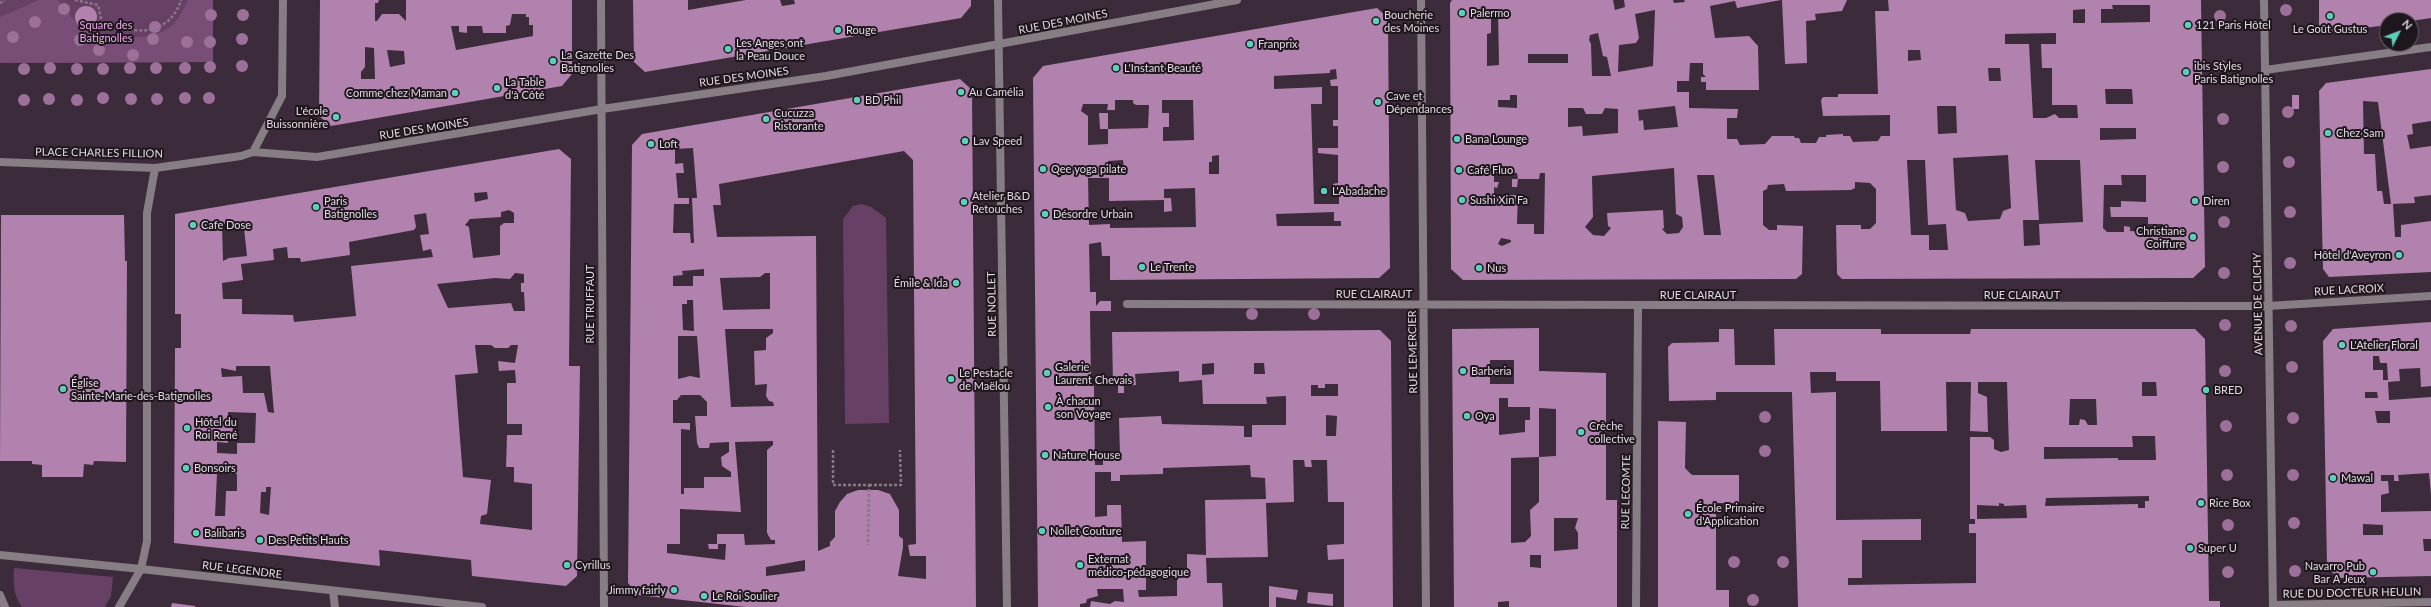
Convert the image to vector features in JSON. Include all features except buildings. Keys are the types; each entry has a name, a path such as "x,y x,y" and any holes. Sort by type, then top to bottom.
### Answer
{"street":[{"path":"253,152 282,96 283,0"},
{"name":"RUE TRUFFAUT","path":"601,0 602,109 600,143 604,607"},
{"name":"RUE NOLLET","path":"998,0 1007,607"},
{"name":"RUE DES MOINES","path":"253,152 316,157 602,109 826,76 999,46 1237,0"},
{"name":"RUE LEMERCIER","path":"1421,0 1426,607"},
{"name":"AVENUE DE CLICHY","path":"2264,0 2272,606"},
{"path":"2265,70 2431,47"},
{"name":"PLACE CHARLES FILLION","path":"0,162 155,168 241,156 253,152"},
{"path":"119,607 141,569 147,541 147,213 155,168"},
{"name":"RUE LACROIX","path":"2268,306 2431,296"},
{"name":"RUE CLAIRAUT","path":"1128,304 2268,306"},
{"name":"RUE LECOMTE","path":"1636,607 1638,306"},
{"name":"RUE LEGENDRE","path":"0,555 141,569 333,592 482,607"},
{"path":"333,592 335,607"},
{"path":"0,595 5,607"},
{"name":"RUE DU DOCTEUR HEULIN","path":"2272,606 2431,602"}],"path":[{"path":"0,4 5,0"},
{"path":"76,0 98,5 102,23 144,32 156,29 174,16 181,0"},
{"path":"833,450 833,485 901,485 900,450"},
{"path":"868,544 869,485"}],"green space":[{"name":"Square des Batignolles","path":"0,0 213,0 213,62 0,63"},
{"path":"862,204 871,207 886,218 889,423 845,424 843,219 853,206"},
{"path":"14,568 113,577 111,596 105,607 22,607 14,588"}],"shaded area":[{"name":"Square des Batignolles","path":"39,0 58,0 77,23 87,28 110,35 136,37 159,33 169,28 178,19 188,0 213,0 213,62 0,63 0,17"}],"place":[{"name":"Palermo","path":"1462,13"},
{"name":"Le Goût Gustus","path":"2330,16"},
{"name":"Boucherie des Moines","path":"1376,21"},
{"name":"121 Paris Hôtel","path":"2188,25"},
{"name":"Rouge","path":"838,30"},
{"name":"Franprix","path":"1250,44"},
{"name":"Les Anges ont la Peau Douce","path":"728,49"},
{"name":"La Gazette Des Batignolles","path":"553,61"},
{"name":"L'Instant Beauté","path":"1116,68"},
{"name":"ibis Styles Paris Batignolles","path":"2186,72"},
{"name":"La Table d'à Côté","path":"497,88"},
{"name":"Au Camélia","path":"961,92"},
{"name":"Comme chez Maman","path":"455,93"},
{"name":"BD Phil","path":"857,100"},
{"name":"Cave et Dépendances","path":"1378,102"},
{"name":"L'école Buissonnière","path":"336,117"},
{"name":"Cucuzza Ristorante","path":"766,119"},
{"name":"Chez Sam","path":"2328,133"},
{"name":"Bana Lounge","path":"1457,139"},
{"name":"Lav Speed","path":"965,141"},
{"name":"Loft","path":"651,144"},
{"name":"Qee yoga pilate","path":"1043,169"},
{"name":"Café Fluo","path":"1459,170"},
{"name":"L'Abadache","path":"1324,191"},
{"name":"Sushi Xin Fa","path":"1462,200"},
{"name":"Diren","path":"2195,201"},
{"name":"Atelier B&D Retouches","path":"964,202"},
{"name":"Paris Batignolles","path":"316,207"},
{"name":"Désordre Urbain","path":"1045,214"},
{"name":"Cafe Dose","path":"193,225"},
{"name":"Christiane Coiffure","path":"2193,237"},
{"name":"Hôtel d'Aveyron","path":"2399,255"},
{"name":"Le Trente","path":"1142,267"},
{"name":"Nus","path":"1479,268"},
{"name":"Émile & Ida","path":"956,283"},
{"name":"L'Atelier Floral","path":"2342,345"},
{"name":"Barberia","path":"1463,371"},
{"name":"Galerie Laurent Chevais","path":"1047,373"},
{"name":"Le Pestacle de Maëlou","path":"951,379"},
{"name":"Église Sainte-Marie-des-Batignolles","path":"63,389"},
{"name":"BRED","path":"2206,390"},
{"name":"À chacun son Voyage","path":"1048,407"},
{"name":"Oya","path":"1467,416"},
{"name":"Hôtel du Roi René","path":"187,428"},
{"name":"Crèche collective","path":"1581,432"},
{"name":"Nature House","path":"1045,455"},
{"name":"Bonsoirs","path":"186,468"},
{"name":"Mawal","path":"2333,478"},
{"name":"Rice Box","path":"2201,503"},
{"name":"École Primaire d'Application","path":"1688,514"},
{"name":"Nollet Couture","path":"1042,531"},
{"name":"Balibaris","path":"196,533"},
{"name":"Des Petits Hauts","path":"260,540"},
{"name":"Super U","path":"2190,548"},
{"name":"Cyrillus","path":"567,565"},
{"name":"Externat médico-pédagogique","path":"1080,565"},
{"name":"Navarro Pub Bar A Jeux","path":"2373,572"},
{"name":"Jimmy fairly","path":"674,590"},
{"name":"Le Roi Soulier","path":"704,596"}]}
